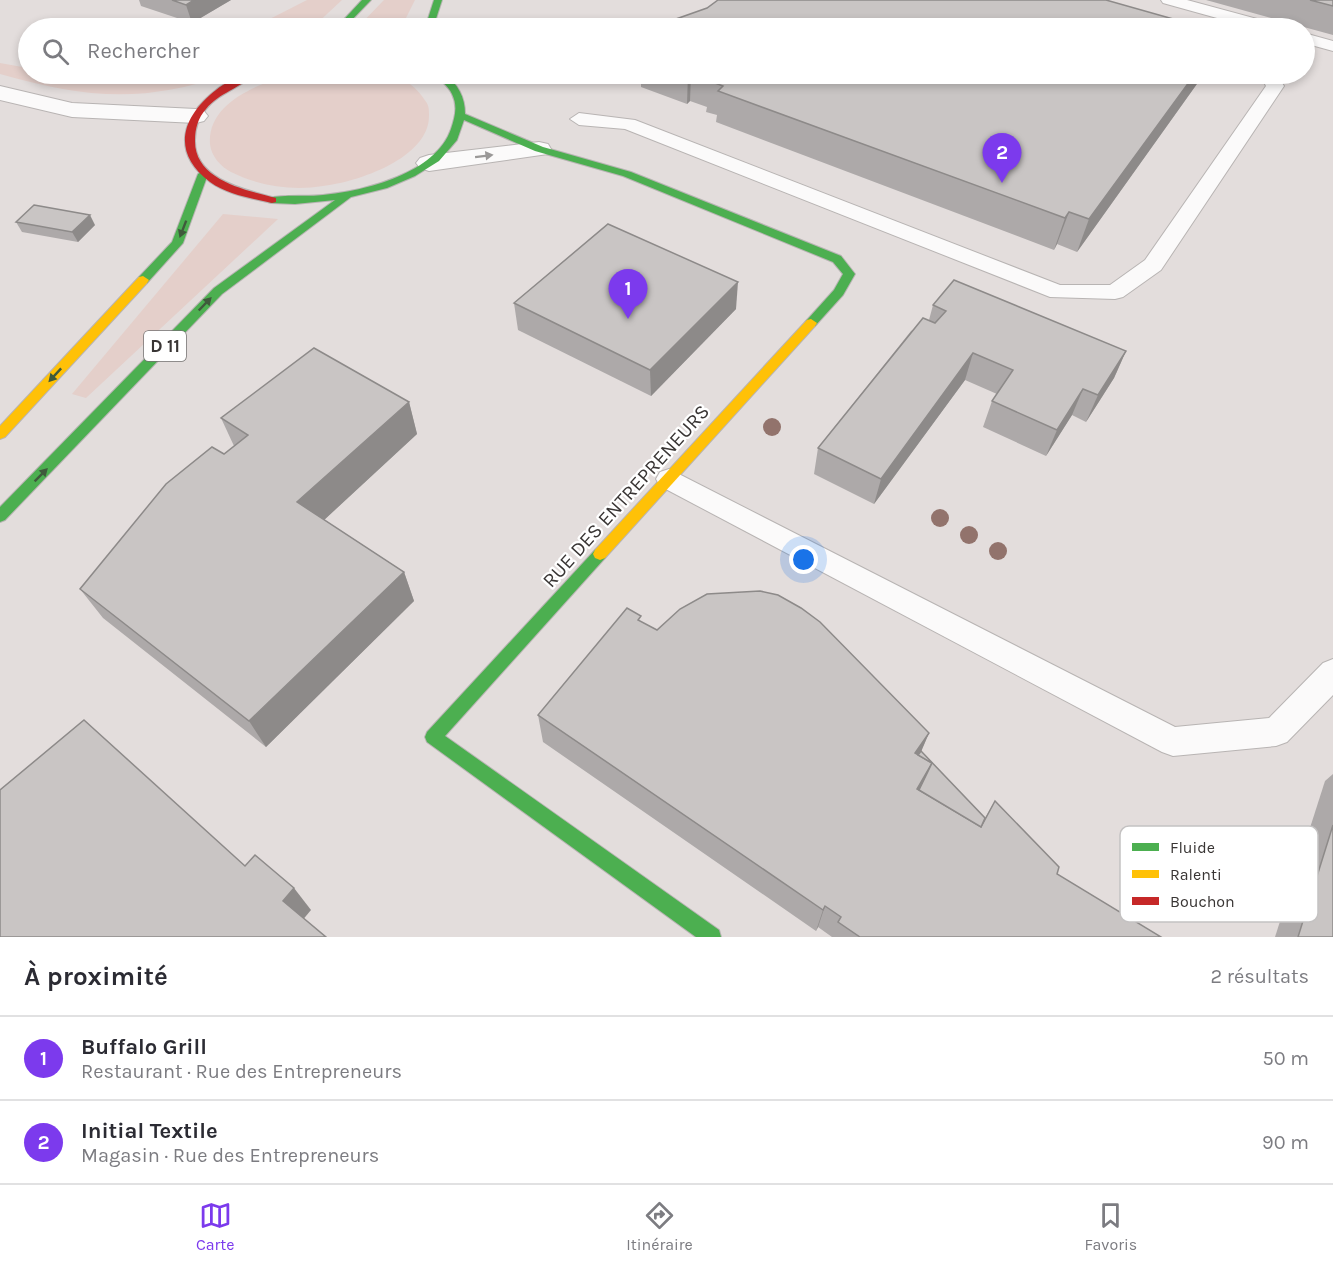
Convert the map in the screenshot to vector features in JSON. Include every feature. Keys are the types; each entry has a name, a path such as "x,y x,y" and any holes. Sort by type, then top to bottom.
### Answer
{"main road":[{"path":"350,18 367,0"},
{"path":"432,18 438,0"},
{"path":"233,84 216,94 196,116 188,136 190,156 203,174 228,189 264,199 305,201 347,196 393,183 429,163 452,140 462,116 460,96 449,84"},
{"path":"462,116 539,149"},
{"name":"RUE DES ENTREPRENEURS","path":"539,149 627,174 837,259 849,274 839,292 433,737 712,937"},
{"path":"0,434 177,243 203,174"},
{"name":"D 11","path":"0,516 218,291 347,196"}],"street":[{"path":"0,93 23,101 104,114 196,116"},
{"path":"429,163 539,149"}],"lane":[{"path":"1169,0 1234,18"},
{"path":"1315,41 1333,46"},
{"path":"579,118 628,123 1058,292 1115,292 1153,265 1275,86 1274,84"},
{"path":"669,479 1173,742 1276,732 1330,678 1333,672"}],"shaded area":[{"path":"307,0 342,0 323,18 272,18"},
{"path":"384,0 415,0 406,18 367,18"},
{"path":"0,63 18,66 18,79 0,74"},
{"path":"41,84 197,84 141,94 87,92"},
{"path":"264,84 409,84 427,103 429,116 426,131 405,156 372,173 338,184 299,188 276,186 253,181 227,170 212,153 211,129 217,117 226,106 251,89"},
{"path":"223,214 278,219 86,398 72,394"}],"building":[{"path":"172,0 194,0 186,5"},
{"path":"718,0 1106,0 1170,18 679,18 707,8"},
{"path":"1310,0 1333,0 1333,6"},
{"path":"718,84 1188,84 1089,219 1069,212 1065,218 718,91 723,86"},
{"path":"34,205 90,215 72,232 16,222"},
{"path":"608,224 738,282 650,370 514,303"},
{"path":"954,280 1126,351 1098,395 1083,389 1057,430 992,401 1013,370 973,353 881,479 818,448 923,318 935,323 946,311 933,305"},
{"path":"314,348 409,402 297,502 404,572 249,721 80,589 166,484 212,447 224,454 248,435 221,418"},
{"path":"760,591 778,595 820,622 929,733 915,753 932,763 917,789 981,827 995,801 1059,867 1057,874 1120,912 1120,922 1136,922 1161,937 860,937 838,922 841,917 825,906 823,910 538,715 627,608 641,616 638,620 657,630 680,609 707,594"},
{"path":"84,720 245,866 255,855 294,888 283,901 326,937 0,937 0,790"},
{"path":"921,751 985,818 981,827 919,790 932,763 918,755"},
{"path":"1333,825 1333,937 1298,937 1303,922 1318,922 1318,873"}],"traffic: fast":[{"path":"350,18 367,0"},
{"path":"432,18 438,0"},
{"path":"272,200 323,199 353,194 384,186 412,174 435,159 452,140 460,117 460,104 451,84"},
{"path":"462,116 539,149 627,174 837,259 849,274 839,292 811,323"},
{"path":"143,280 177,243 203,174"},
{"path":"0,516 218,291 346,197"},
{"path":"600,554 433,737 712,937"}],"traffic: slow":[{"path":"0,434 143,280"},
{"path":"600,554 811,323"}],"traffic: jam":[{"path":"232,84 220,91 200,109 190,128 190,148 198,165 215,181 240,193 272,200"}],"place":[{"name":"Initial Textile","path":"1002,183"},
{"name":"Buffalo Grill","path":"628,319"}]}
